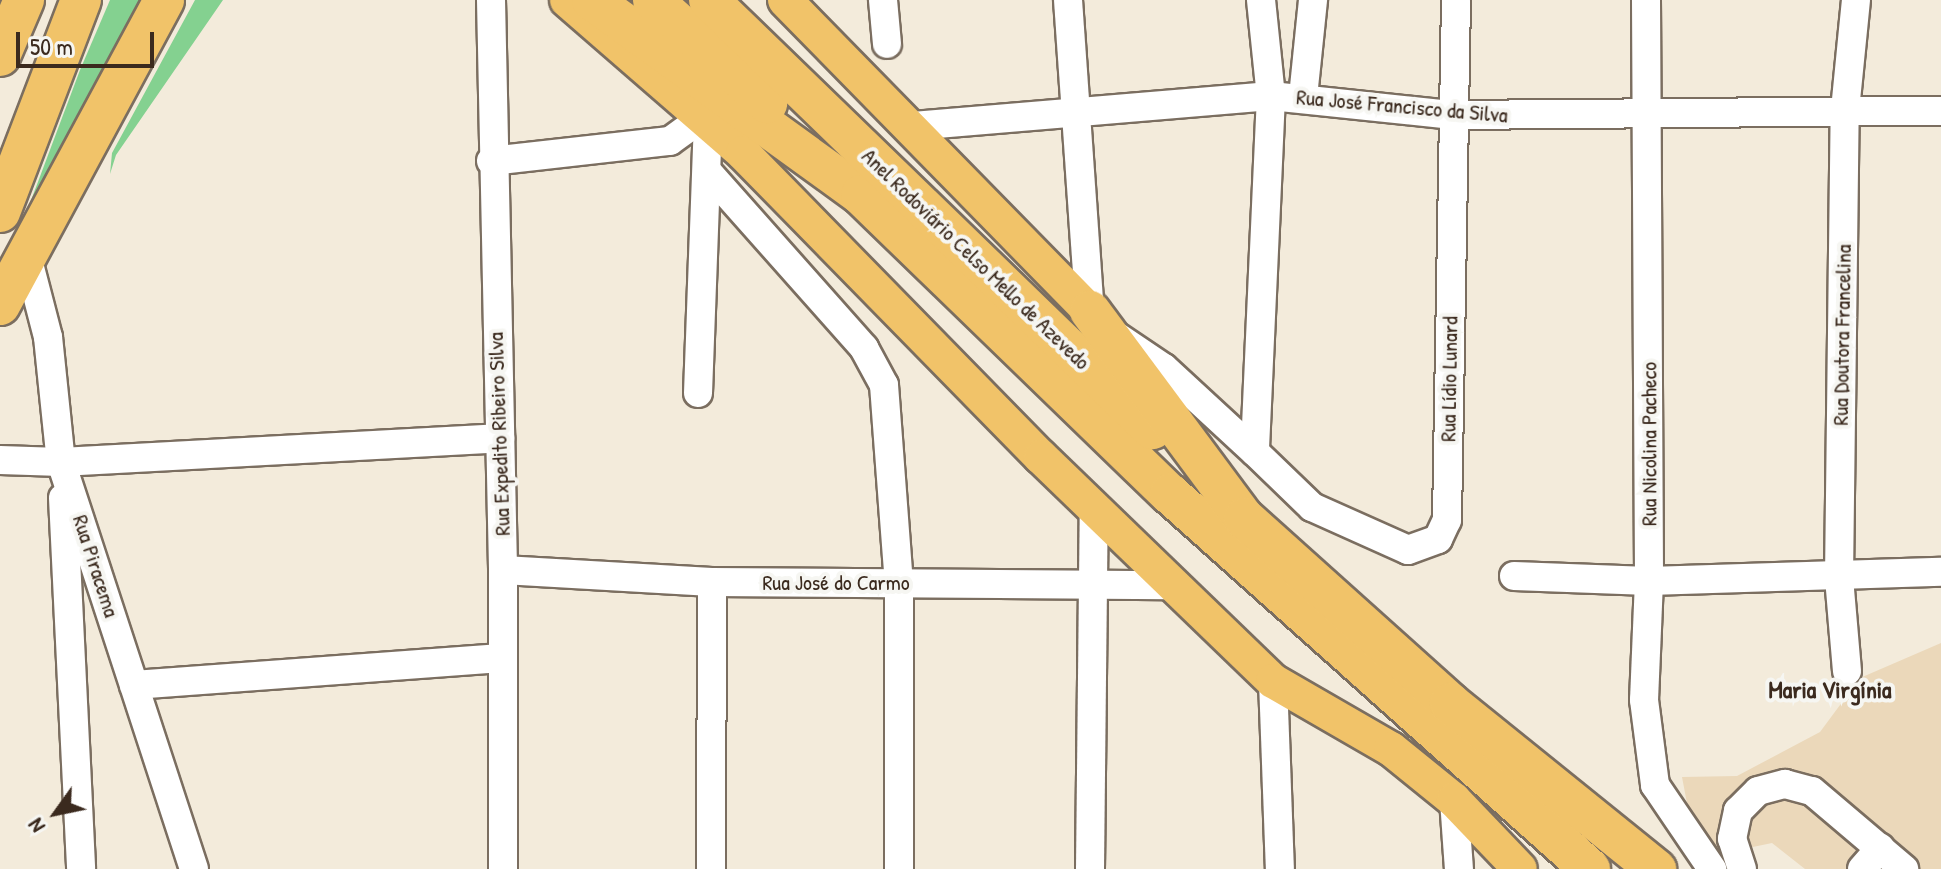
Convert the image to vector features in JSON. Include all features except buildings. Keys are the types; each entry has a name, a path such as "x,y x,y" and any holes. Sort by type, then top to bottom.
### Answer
{"highway":[{"path":"0,56 24,0"},
{"path":"0,212 81,0"},
{"path":"0,305 164,0"},
{"path":"592,0 861,195 1170,494 1590,869"},
{"name":"Anel Rodoviário Celso Mello de Azevedo","path":"653,0 700,39 861,195"},
{"name":"Anel Rodoviário Celso Mello de Azevedo","path":"709,0 1244,518"},
{"path":"1095,318 1244,518 1450,703 1656,869"},
{"path":"1592,817 1686,869"},
{"path":"1551,837 1579,869"}],"main road":[{"path":"567,0 705,121 1170,585 1273,681 1391,749 1454,800 1520,869"},
{"name":"Anel Rodoviário Celso Mello de Azevedo","path":"785,0 913,126 1095,318"}],"street":[{"name":"Rua Expedito Ribeiro Silva","path":"491,0 491,161 503,570 503,869"},
{"path":"883,0 887,44"},
{"path":"1068,0 1095,318"},
{"path":"1255,446 1271,96 1261,0"},
{"path":"1303,97 1313,0"},
{"name":"Rua Lídio Lunard","path":"1095,318 1164,368 1255,446 1312,507 1379,541 1408,550 1438,539 1447,520 1456,0"},
{"name":"Rua Nicolina Pacheco","path":"1646,0 1650,117 1649,581 1644,700 1655,785 1712,869"},
{"name":"Rua Doutora Francelina","path":"1847,671 1839,578 1845,110 1856,0"},
{"name":"Rua José Francisco da Silva","path":"913,126 1271,96 1453,115 1650,117 1845,110 1941,111"},
{"path":"491,161 670,141 705,121 707,171 698,393"},
{"path":"707,171 864,348 884,385 899,584 899,869"},
{"name":"Rua Piracema","path":"27,256 48,337 61,462 194,869"},
{"path":"0,460 61,462 500,438"},
{"path":"61,462 81,869"},
{"path":"1090,869 1094,507"},
{"name":"Rua José do Carmo","path":"503,570 712,582 899,584 1093,581 1170,585"},
{"path":"1514,576 1649,581 1839,578 1941,572"},
{"path":"711,869 712,582"},
{"path":"134,685 501,658"},
{"path":"1273,681 1280,869"},
{"path":"1742,869 1732,839 1738,811 1758,791 1785,784 1812,791 1871,859 1904,869"},
{"path":"1454,800 1459,869"}],"shaded area":[{"path":"1941,643 1941,869 1805,869 1772,843 1719,854 1689,814 1682,777 1737,776 1820,732 1860,678"}],"green space":[{"path":"110,0 147,0 21,227 80,70"},
{"path":"195,0 223,0 116,155 110,174 112,153"}],"district":[{"name":"Maria Virgínia","path":"1830,690"}]}
